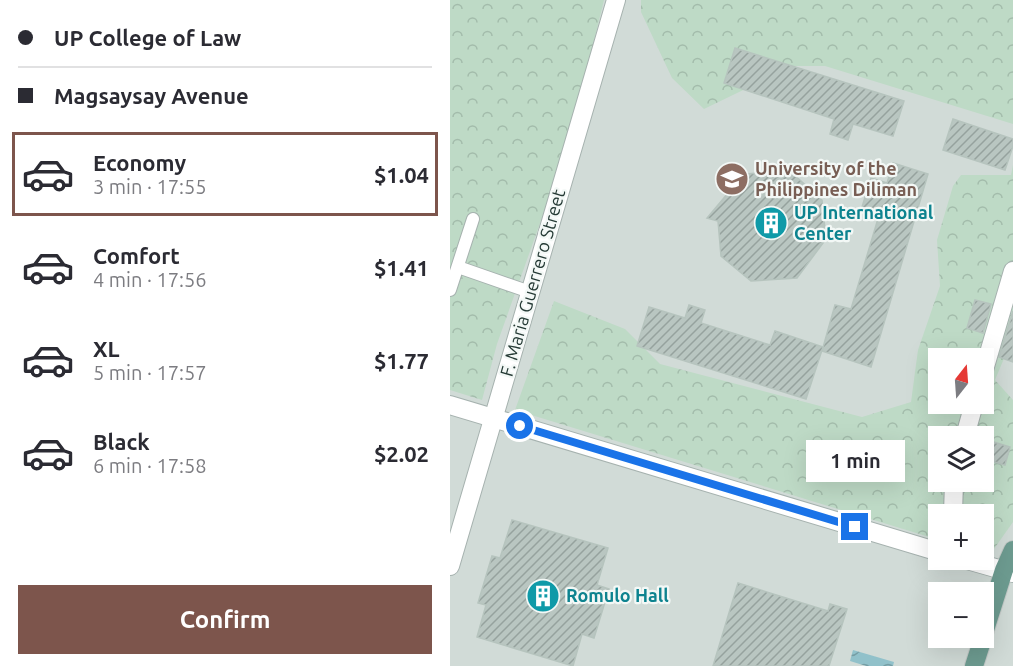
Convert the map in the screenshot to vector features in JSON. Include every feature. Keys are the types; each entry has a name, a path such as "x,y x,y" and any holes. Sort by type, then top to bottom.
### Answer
{"main road":[{"path":"994,608 1008,572 1013,550"},
{"path":"974,666 979,648"}],"street":[{"name":"F. Maria Guerrero Street","path":"450,566 616,0"},
{"path":"990,348 1013,271"},
{"path":"450,405 928,549"}],"lane":[{"path":"450,290 473,219"},
{"path":"458,267 530,292"}],"shaded area":[{"name":"University of the Philippines Diliman","path":"450,0 1013,0 1013,666 450,666"}],"green space":[{"path":"450,0 604,0 591,53 544,212 497,344 482,400 450,390"},
{"path":"641,0 1013,0 1013,124 825,66 793,66 704,109 672,78 641,12"},
{"path":"1013,165 1013,337 995,380 1013,400 1013,522 994,549 994,504 928,504 928,537 515,410 554,301 625,329 660,364 862,417 911,402 918,350 940,286 937,240 953,186 961,175 1011,175"}],"water":[{"path":"853,650 894,662 893,666 866,666 850,661"}],"building":[{"path":"735,48 904,101 893,136 853,124 848,140 830,134 834,119 724,83"},
{"path":"953,119 1013,139 1005,170 943,150"},
{"path":"893,163 928,174 871,367 822,351 835,305 851,309 880,212 862,207 871,178 887,183"},
{"name":"UP International Center","path":"790,171 822,200 826,239 797,278 751,281 721,256 718,221 707,218 744,174"},
{"path":"975,300 991,304 983,333 967,328"},
{"path":"689,305 705,310 701,323 770,345 775,331 823,347 806,399 637,346 649,307 685,318"},
{"path":"1013,311 1013,362 999,357"},
{"path":"994,442 1010,447 1005,465 994,462"},
{"name":"Romulo Hall","path":"512,520 608,548 597,585 609,589 594,638 582,634 573,666 477,637 486,605 478,603 492,556 500,558"},
{"path":"738,583 828,611 830,604 847,609 829,666 713,666"}],"place":[{"name":"University of the Philippines Diliman","path":"732,179"},
{"name":"UP International Center","path":"771,223"},
{"name":"Romulo Hall","path":"543,596"}],"route":[{"path":"520,426 855,527"}]}
